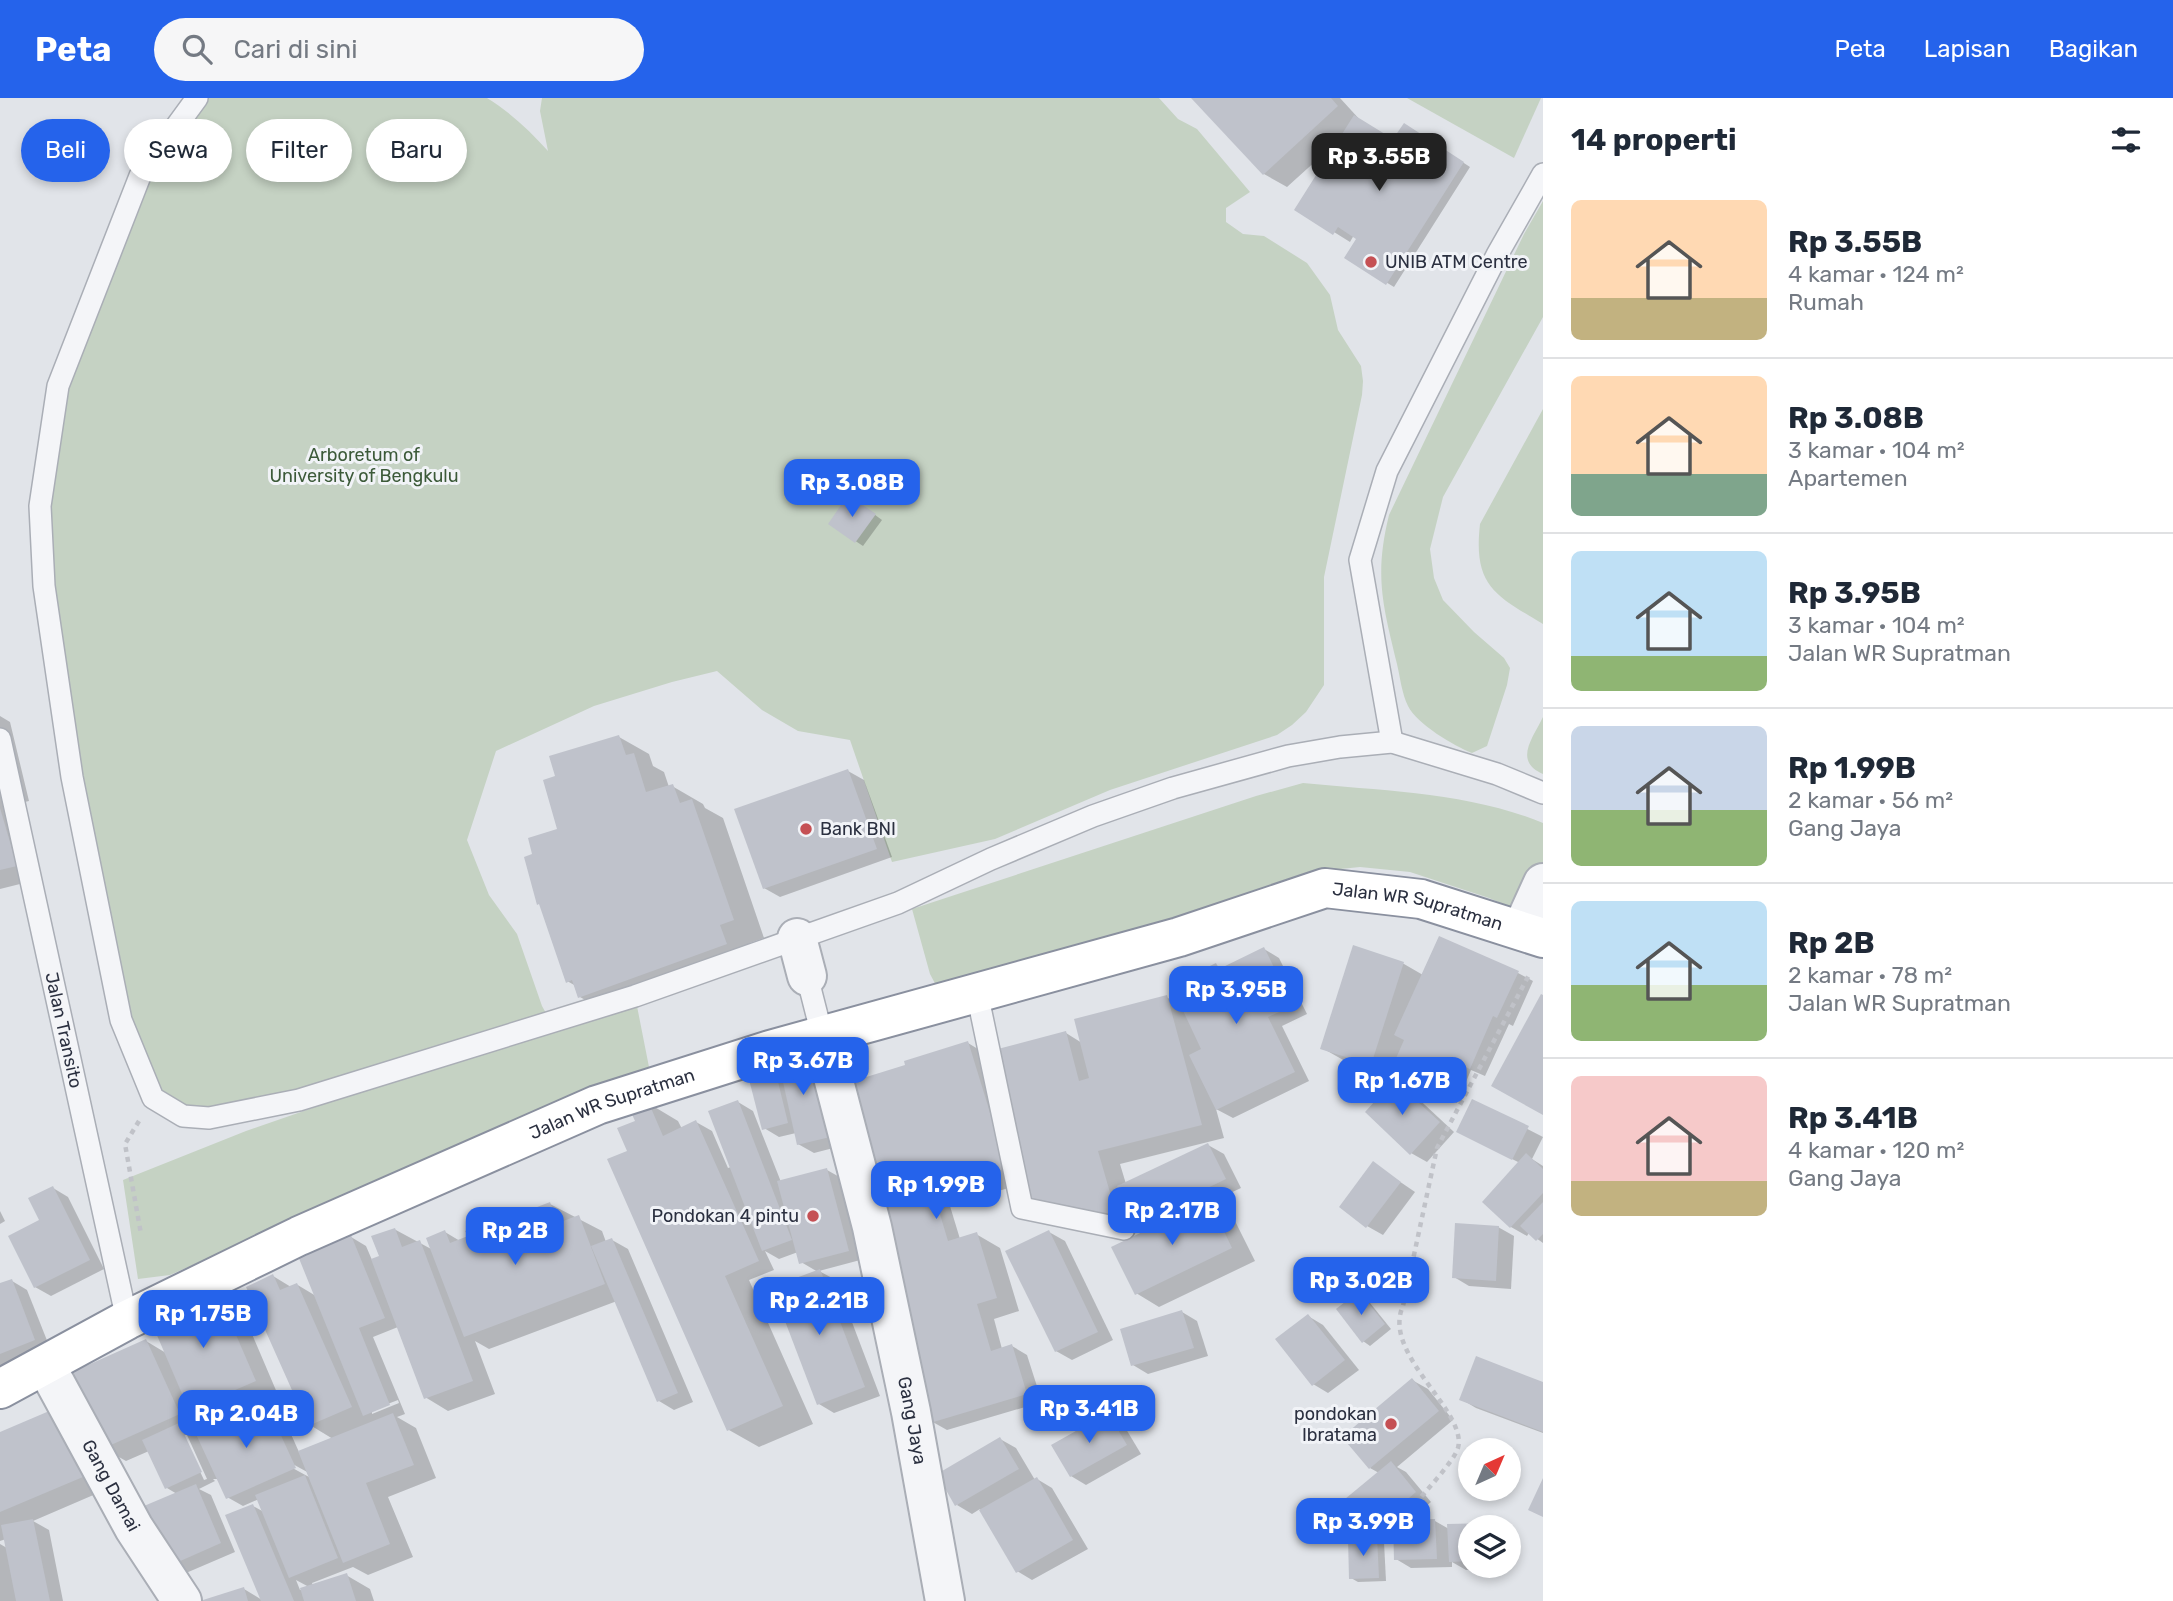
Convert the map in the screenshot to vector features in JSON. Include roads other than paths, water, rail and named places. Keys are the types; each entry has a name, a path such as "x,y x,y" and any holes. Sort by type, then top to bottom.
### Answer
{"highway":[{"name":"Jalan WR Supratman","path":"0,1389 127,1320 299,1236 597,1105 822,1035 1179,937 1325,888 1421,899 1532,946"}],"street":[{"path":"1532,946 1543,883"},
{"path":"797,938 807,976"},
{"name":"Gang Jaya","path":"822,1035 872,1227 911,1412 945,1601"},
{"name":"Gang Damai","path":"46,1366 134,1528 183,1601"}],"lane":[{"path":"197,98 140,176 58,386 40,506 44,586 72,777 121,1020 153,1098 183,1116 209,1118 299,1100 635,996 898,903 991,859 1173,788 1289,756 1392,742 1497,774 1543,793"},
{"path":"1392,742 1360,560 1387,471 1497,255 1543,174"},
{"name":"Jalan Transito","path":"0,739 127,1320"},
{"path":"807,976 822,1035"},
{"path":"977,993 1023,1208 1124,1229"}],"place":[{"name":"UNIB ATM Centre","path":"1371,262"},
{"name":"Bank BNI","path":"806,829"},
{"name":"Pondokan 4 pintu","path":"813,1216"},
{"name":"pondokan Ibratama","path":"1391,1424"}],"park label":[{"name":"Arboretum of University of Bengkulu","path":"364,465"}]}
